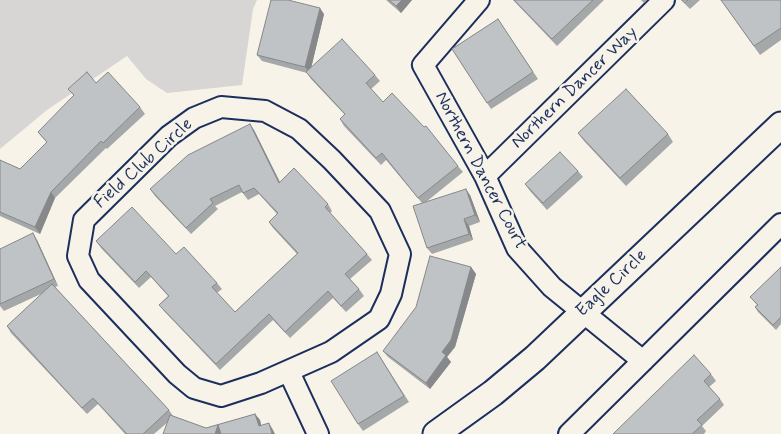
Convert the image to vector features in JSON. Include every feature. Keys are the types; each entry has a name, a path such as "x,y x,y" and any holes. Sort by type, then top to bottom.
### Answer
{"street":[{"name":"Northern Dancer Court","path":"479,0 423,65 485,176 516,248 552,287 644,361"},
{"name":"Northern Dancer Way","path":"485,176 664,0"},
{"name":"Field Club Circle","path":"221,107 265,110 299,129 332,160 380,211 400,254 391,294 379,319 332,352 289,372 261,384 221,396 194,388 176,374 89,280 78,256 84,220 169,136 194,118 221,107"},
{"name":"Eagle Circle","path":"436,434 493,393 535,358 781,126"},
{"path":"569,434 781,224"},
{"path":"289,372 318,434"}],"shaded area":[{"path":"0,0 257,0 253,9 242,85 167,93 146,79 127,56 47,110 0,149"}],"building":[{"path":"271,0 288,0 320,8 305,67 257,55"},
{"path":"389,0 402,0 396,6"},
{"path":"514,0 593,0 552,39"},
{"path":"721,0 781,0 781,28 754,46"},
{"path":"498,19 533,72 487,103 452,49"},
{"path":"342,39 375,75 366,83 383,102 392,93 424,127 426,126 458,166 418,198 382,153 376,158 340,119 345,114 306,72"},
{"path":"87,72 96,83 108,72 140,107 103,143 101,141 51,192 35,227 0,212 0,160 20,169 47,142 38,132 74,95 68,89"},
{"path":"626,89 668,134 620,178 578,133"},
{"path":"250,124 279,183 294,168 328,204 325,207 367,254 345,274 359,289 341,306 328,291 285,332 269,314 216,364 159,305 169,296 146,271 135,282 96,241 132,207 176,254 184,247 217,283 212,287 235,312 298,253 269,222 278,213 254,188 243,193 239,185 210,199 213,203 186,228 150,189 188,155"},
{"path":"560,152 578,171 543,203 525,184"},
{"path":"466,189 475,215 464,219 469,234 427,248 413,206"},
{"path":"33,233 54,279 0,304 0,249"},
{"path":"430,256 471,267 451,340 442,352 446,355 426,383 383,351 416,307"},
{"path":"781,267 781,317 773,325 755,307 758,305 750,297"},
{"path":"52,284 169,410 143,434 127,434 93,398 82,408 7,326"},
{"path":"377,352 404,396 358,424 331,381"},
{"path":"694,355 711,374 704,381 720,399 697,420 702,425 692,434 613,434"},
{"path":"255,414 259,426 269,423 272,434 221,434 218,425 215,434 163,434 170,415 206,428"}]}
